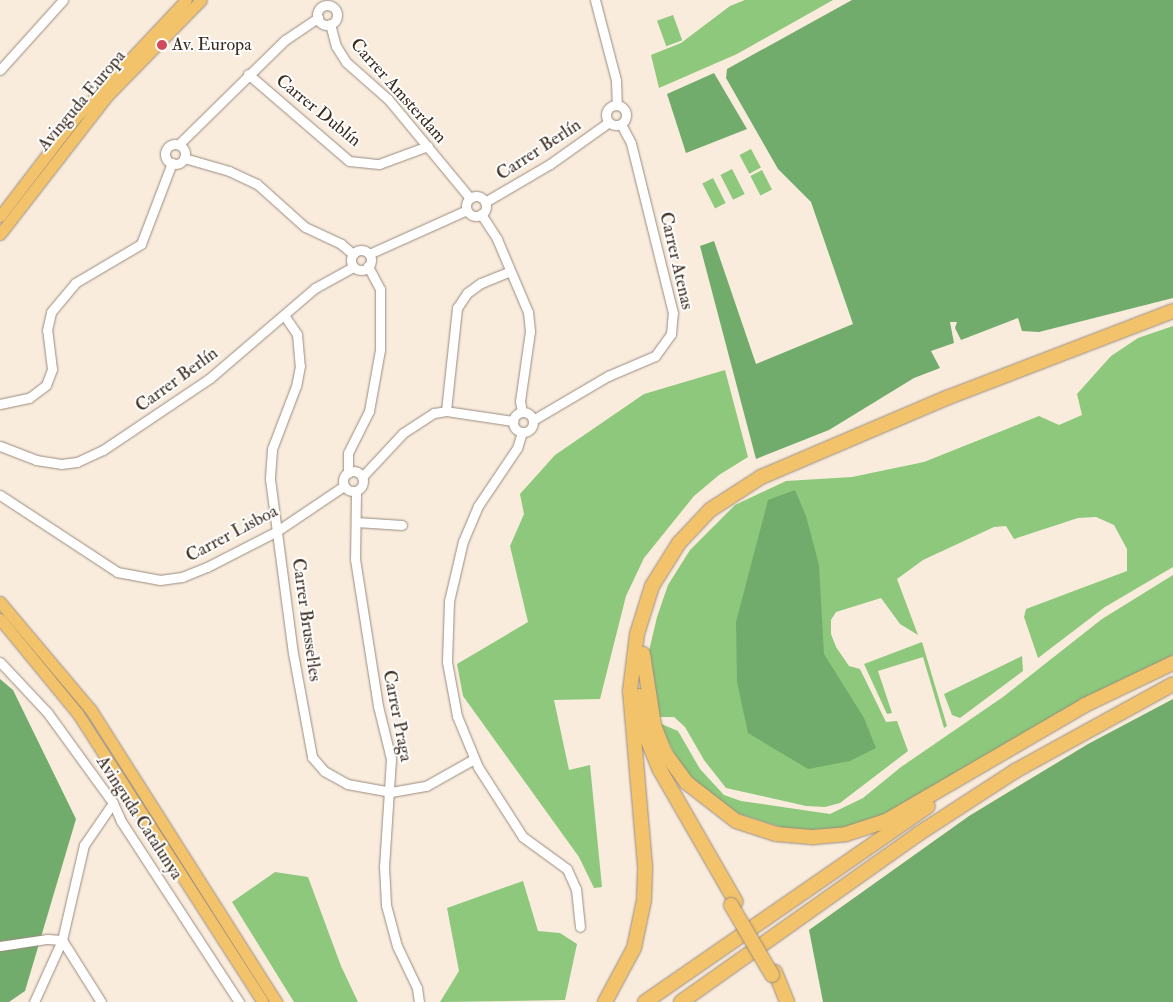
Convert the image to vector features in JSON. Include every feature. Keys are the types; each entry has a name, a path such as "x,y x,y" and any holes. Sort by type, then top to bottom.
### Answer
{"highway":[{"path":"605,1002 629,962 644,906 645,866 630,691 644,607 659,574 692,529 732,494 771,472 949,397 1173,311"},
{"path":"787,1002 668,786 651,750 640,704 639,670 652,609 672,566 701,527 746,491 778,474 1173,319"},
{"path":"643,654 654,725 665,753 686,783 715,808 748,826 781,835 814,838 846,834 886,820 1085,705 1173,664"},
{"path":"645,1002 921,810 1036,738 1173,664"},
{"path":"633,669 640,727 653,765 734,904"},
{"path":"680,1002 918,834 1016,771 1173,684"},
{"path":"773,974 783,1002"},
{"path":"687,1002 698,990"}],"main road":[{"name":"Avinguda Europa","path":"0,216 138,47 186,0"},
{"name":"Avinguda Europa","path":"0,234 67,136 201,0"},
{"path":"0,602 91,710 276,1002"},
{"path":"0,619 78,714 262,1002"}],"street":[{"path":"0,70 63,0"},
{"path":"594,0 616,80 617,105 626,114 621,124 609,122 607,111 617,105"},
{"path":"333,3 336,15 330,24 324,24 318,18 319,9 333,3"},
{"path":"179,144 248,74 295,31 318,18"},
{"name":"Carrer Amsterdam","path":"330,24 342,57 379,90 470,198"},
{"name":"Carrer Dublín","path":"248,74 349,161 379,164 428,146"},
{"name":"Carrer Berlín","path":"485,202 550,164 609,122"},
{"name":"Carrer Atenas","path":"533,420 608,376 655,356 671,334 673,312 631,143 621,124"},
{"path":"172,144 179,144 184,149 184,158 179,163 172,163 165,157 165,150 172,144"},
{"path":"184,158 257,184 305,227 341,244 353,254"},
{"path":"0,404 29,398 46,385 52,369 47,330 51,312 75,283 142,244 172,163"},
{"path":"479,196 485,202 485,210 481,214 474,216 467,210 466,203 470,198 479,196"},
{"path":"369,254 467,210"},
{"path":"481,214 493,232 530,322 520,401 522,412"},
{"path":"353,254 361,250 369,254"},
{"path":"353,254 353,266 362,270 368,266"},
{"path":"369,254 368,266 380,289 380,350 369,410 348,452 348,473 343,480 344,486 348,490 356,491 362,485 362,477 413,425 446,411 513,421"},
{"name":"Carrer Berlín","path":"0,446 48,463 69,464 84,459 123,438 178,401 315,288 353,266"},
{"path":"446,411 457,308 476,286 510,271"},
{"name":"Carrer Brussel·les","path":"284,315 297,334 301,353 296,386 276,436 270,460 277,531 312,757 324,771 347,784 391,792 426,786 474,759"},
{"path":"522,412 528,414 533,420 531,428 522,432 516,448 472,518 460,552 450,593 446,650 448,672 457,716 474,759 492,793 523,837 567,869 577,896 580,927"},
{"path":"513,421 522,412"},
{"path":"513,421 514,427 522,432"},
{"path":"348,473 356,472 362,477"},
{"name":"Carrer Lisboa","path":"0,495 101,563 138,578 172,579 194,574 277,531 344,486"},
{"name":"Carrer Praga","path":"356,491 355,559 378,706 391,759 391,792 384,866 386,905 400,954 417,988 419,1002"},
{"path":"356,522 402,525"},
{"name":"Avinguda Catalunya","path":"0,662 47,712 113,803 121,821 239,1002"},
{"path":"34,1002 62,940 84,845 113,803"},
{"path":"0,946 51,938 62,940 101,1002"}],"green space":[{"path":"745,0 833,0 737,54 659,88 651,55 681,43 730,6"},
{"path":"852,0 1173,0 1173,298 1039,332 1022,331 1018,318 961,340 955,328 957,322 950,322 954,343 931,351 940,368 914,378 829,430 756,459 700,246 714,241 756,364 853,324 811,202 778,169 726,78 727,69"},
{"path":"673,15 682,40 666,46 657,21"},
{"path":"714,73 747,129 686,153 667,94"},
{"path":"751,149 761,168 749,174 740,155"},
{"path":"732,169 745,194 733,200 720,175"},
{"path":"762,170 772,190 760,196 750,176"},
{"path":"713,178 726,203 715,208 702,183"},
{"path":"1173,326 1173,567 1105,607 1038,658 1024,617 1026,609 1127,571 1127,549 1114,525 1096,517 1078,518 1014,539 1006,526 994,527 923,560 897,579 918,635 900,624 881,598 836,612 831,620 831,634 836,647 849,666 860,669 886,722 897,721 908,751 840,803 825,807 806,806 726,788 704,760 685,727 674,717 656,717 649,677 649,651 657,617 668,585 690,550 735,505 786,481 852,477 924,462 1039,416 1059,425 1082,415 1077,394 1111,356 1138,338"},
{"path":"725,370 748,457 719,475 694,496 644,558 626,596 600,699 554,700 569,770 590,765 602,887 594,888 579,857 463,696 457,664 528,622 510,546 524,514 520,494 555,455 644,394"},
{"path":"795,490 806,516 819,565 824,654 864,718 876,748 850,761 808,769 748,733 737,682 736,622 768,500"},
{"path":"1173,575 1173,655 1043,723 872,821 847,828 793,831 739,814 696,783 679,763 659,723 678,731 700,769 724,795 741,801 830,814 863,798 901,767 1003,697 1102,619"},
{"path":"922,642 947,726 944,728 923,657 878,671 892,713 887,714 864,664"},
{"path":"1022,656 1023,671 960,718 952,715 944,694"},
{"path":"0,679 13,690 76,819 25,991 9,1002 0,1002"},
{"path":"1173,699 1173,1002 823,1002 809,930 969,816 1088,744"},
{"path":"275,872 308,877 341,966 358,1002 294,1002 232,902"},
{"path":"523,881 538,931 560,933 577,944 565,1000 440,1002 459,971 447,908"}],"place":[{"name":"Av. Europa","path":"162,45"}]}
